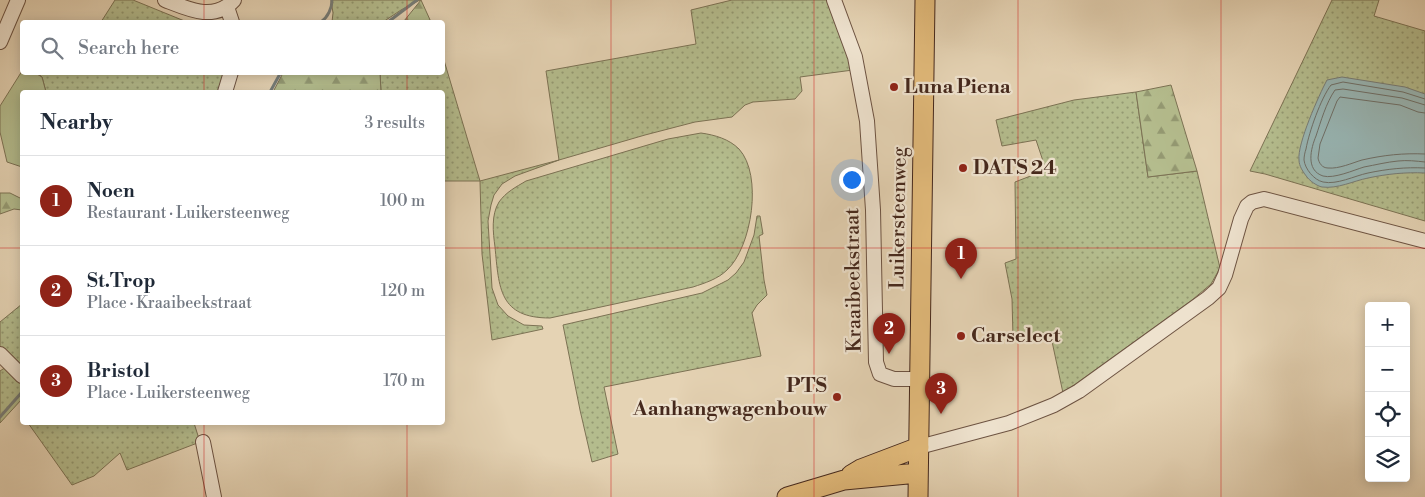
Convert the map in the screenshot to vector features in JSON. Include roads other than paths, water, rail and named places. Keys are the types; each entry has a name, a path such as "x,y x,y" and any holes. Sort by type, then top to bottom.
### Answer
{"main road":[{"name":"Luikersteenweg","path":"918,497 925,0"},
{"path":"844,480 861,469 918,447"},
{"path":"788,497 844,480 918,473"}],"street":[{"path":"0,42 18,0"},
{"path":"165,0 192,11 203,12 231,4 232,20"},
{"name":"Kraaibeekstraat","path":"834,0 855,58 867,121 873,210 876,362 880,374 894,378 919,379"},
{"path":"225,90 230,75"},
{"path":"918,447 1009,423 1054,405 1079,391 1208,298 1219,288 1225,275 1241,219 1247,206 1252,202 1264,199 1425,241"},
{"path":"0,354 20,374"},
{"path":"203,442 214,497"}],"water":[{"path":"1342,77 1405,87 1425,94 1425,173 1382,175 1340,186 1328,187 1318,186 1308,179 1299,160 1301,143 1327,80"}],"waterway":[{"path":"324,20 329,12 332,0"},
{"path":"391,20 417,0"},
{"path":"271,90 279,75"},
{"path":"0,417 20,394"}],"place":[{"name":"Luna Piena","path":"894,87"},
{"name":"DATS 24","path":"963,168"},
{"name":"Noen","path":"961,279"},
{"name":"Carselect","path":"961,336"},
{"name":"St.Trop","path":"889,354"},
{"name":"PTS Aanhangwagenbouw","path":"837,397"},
{"name":"Bristol","path":"941,414"}]}
